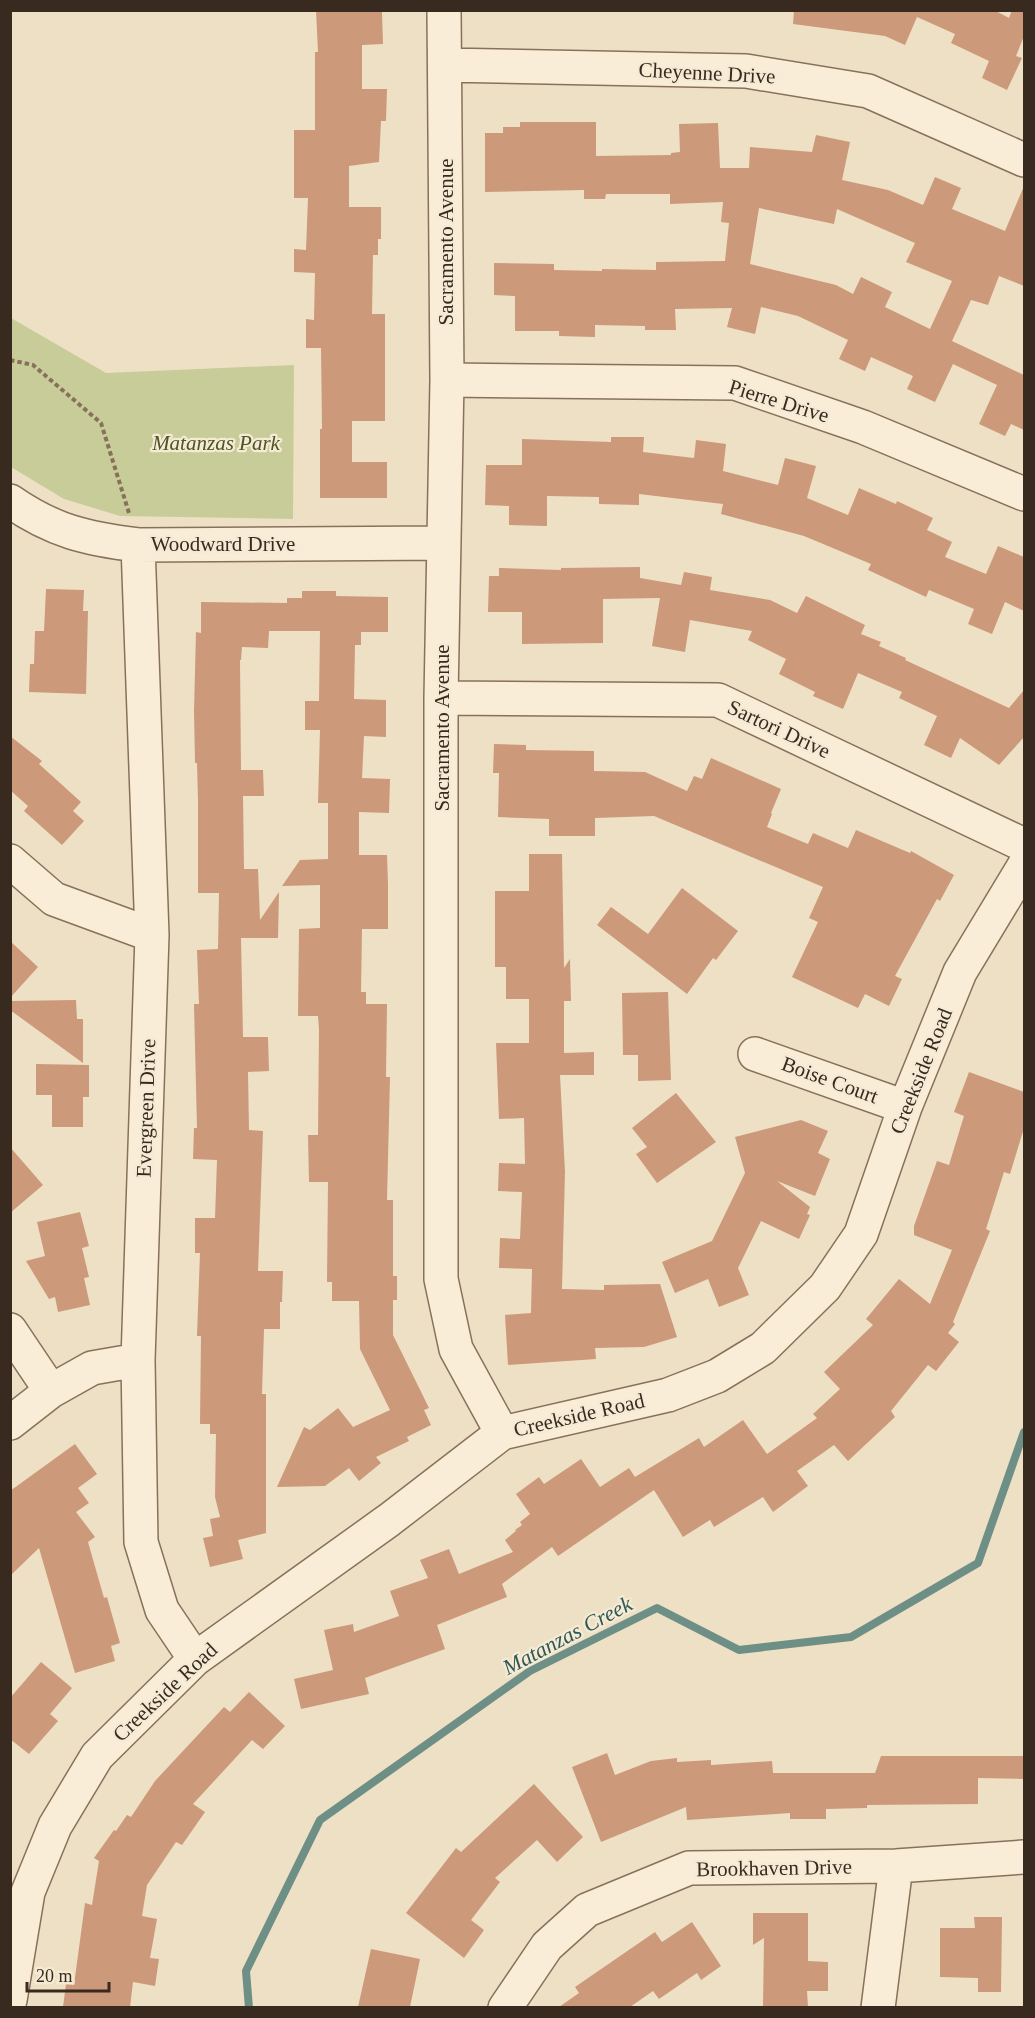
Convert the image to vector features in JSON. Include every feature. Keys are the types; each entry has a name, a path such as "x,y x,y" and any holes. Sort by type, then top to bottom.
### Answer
{"street":[{"name":"Sacramento Avenue","path":"444,10 447,380 441,698 441,1279 456,1349 502,1433"},
{"name":"Cheyenne Drive","path":"446,65 746,71 868,91 1024,160"},
{"name":"Pierre Drive","path":"447,380 735,383 863,427 1024,494"},
{"name":"Woodward Drive","path":"10,501 27,513 62,530 95,540 138,545 444,543"},
{"name":"Evergreen Drive","path":"138,545 152,935 138,1360 141,1542 162,1610 195,1659"},
{"name":"Sartori Drive","path":"441,698 718,700 1024,845"},
{"path":"10,861 54,899 152,935"},
{"name":"Creekside Road","path":"10,2000 28,1892 55,1826 97,1756 195,1659 389,1520 502,1433 668,1395 717,1376 763,1348 825,1287 861,1234 905,1107 960,972 1024,866"},
{"name":"Boise Court","path":"755,1054 905,1107"},
{"path":"10,1330 51,1391"},
{"path":"10,1423 51,1391 92,1368 138,1360"},
{"name":"Brookhaven Drive","path":"505,2007 547,1946 586,1910 689,1868 896,1866 1024,1857"},
{"path":"878,2007 896,1866"}],"path":[{"path":"10,360 33,365 100,423 138,545"}],"green space":[{"name":"Matanzas Park","path":"11,318 106,373 294,365 293,519 120,516 64,499 11,467"}],"building":[{"path":"316,10 382,12 383,44 362,45 362,89 387,89 386,121 381,121 379,162 349,166 349,207 381,207 381,239 378,239 378,255 373,255 372,314 385,314 385,421 352,421 352,462 387,462 387,498 320,498 321,348 306,348 306,319 314,320 315,273 294,272 294,249 306,250 308,198 294,198 294,130 315,130 315,52 318,52"},
{"path":"794,10 994,10 1009,18 1012,10 1024,10 1024,36 1016,56 1022,58 1007,90 982,78 989,61 951,43 955,34 917,17 905,45 885,36 793,24"},
{"path":"520,122 596,122 596,156 671,155 671,153 680,152 679,124 718,123 720,168 749,168 750,147 812,152 816,135 850,142 842,180 888,190 923,205 935,177 961,188 952,209 1005,231 1024,186 1024,286 999,276 988,305 971,300 952,341 1024,375 1024,430 1011,424 1005,436 979,424 997,385 953,364 935,402 907,389 913,376 871,357 865,371 839,359 848,340 798,316 761,307 755,334 727,327 732,308 675,309 676,330 645,330 645,326 595,325 595,337 559,336 559,331 515,331 515,296 494,295 494,263 554,264 554,270 602,271 602,269 656,270 656,262 725,261 729,223 721,222 723,202 670,204 670,194 606,194 605,199 584,199 584,190 485,192 485,133 503,133 503,127 520,127","holes":["759,208 834,224 837,209 915,243 906,262 952,281 930,329 885,307 892,292 861,277 853,294 836,285 750,264"]},
{"path":"611,437 644,437 643,452 694,458 696,440 726,444 723,471 778,485 785,458 816,466 807,498 848,515 859,488 896,504 897,501 933,518 927,530 952,542 945,557 986,574 998,546 1024,557 1024,611 1005,602 992,634 968,624 974,609 929,590 926,597 868,570 871,564 804,536 721,514 723,504 639,494 639,505 599,504 599,497 547,496 547,526 509,525 509,506 485,505 486,465 522,465 522,439 611,442"},
{"path":"640,567 640,578 681,585 684,572 712,577 710,590 770,600 797,613 806,596 865,625 861,634 881,642 879,646 1009,708 1024,690 1024,737 999,765 960,738 951,758 924,745 937,716 899,698 902,692 858,673 843,709 813,696 815,692 779,674 786,659 748,640 752,631 690,620 685,652 652,646 660,598 603,599 603,643 522,644 522,612 488,612 489,576 499,576 499,568 561,570 561,568"},
{"path":"46,589 84,590 83,611 88,611 86,694 29,692 30,664 34,664 35,631 44,631"},
{"path":"302,591 336,591 336,596 388,597 388,632 361,632 361,645 355,645 354,699 386,700 386,737 364,736 362,778 390,779 389,813 359,812 359,855 387,855 388,884 388,929 362,929 361,992 366,992 366,1004 387,1004 386,1077 390,1077 387,1200 393,1200 393,1276 397,1276 397,1300 393,1300 393,1335 429,1408 424,1410 431,1425 407,1437 409,1441 376,1457 381,1463 359,1481 349,1468 325,1486 277,1487 304,1427 310,1430 338,1408 353,1427 390,1410 360,1349 359,1301 332,1301 332,1282 327,1282 328,1182 309,1182 308,1135 318,1135 319,1029 318,1016 298,1016 299,929 320,928 320,885 282,886 300,860 328,859 328,803 318,803 320,730 305,730 305,701 319,701 320,631 269,631 268,648 242,647 240,660 241,770 263,770 264,796 243,796 244,869 258,869 260,920 279,892 278,938 241,938 243,1037 268,1037 269,1071 248,1072 249,1130 263,1131 258,1271 283,1271 282,1302 280,1302 280,1329 264,1329 262,1394 266,1394 266,1533 238,1540 243,1559 210,1567 203,1538 213,1536 210,1519 220,1517 215,1497 216,1434 210,1434 210,1424 200,1424 201,1336 197,1336 200,1253 195,1253 195,1218 215,1218 217,1160 193,1159 194,1128 197,1128 194,1004 199,1004 197,950 218,949 219,893 198,893 198,800 194,711 196,632 201,633 201,602 287,603 287,598 302,598"},
{"path":"10,736 42,761 39,764 81,802 73,811 84,821 62,845 24,811 28,806 10,790"},
{"path":"494,744 526,745 526,750 594,751 594,771 645,772 687,791 694,776 702,779 711,758 781,789 767,827 808,844 813,833 848,848 856,830 910,853 911,851 954,875 940,901 937,899 895,976 902,979 889,1006 865,994 858,1008 792,977 818,922 809,918 823,887 654,816 595,818 595,836 549,836 549,819 498,817 499,773 493,773"},
{"path":"529,854 562,854 564,968 570,959 571,1001 564,1001 564,1053 594,1052 594,1075 560,1075 565,1172 562,1289 604,1290 604,1285 660,1284 677,1337 644,1347 595,1348 596,1359 508,1365 505,1315 531,1313 532,1269 499,1268 500,1238 520,1239 522,1192 498,1191 499,1163 525,1164 524,1118 499,1119 496,1043 529,1043 529,999 506,999 506,967 495,967 495,891 529,891"},
{"path":"682,888 738,931 716,960 713,958 687,994 597,925 611,907 648,934"},
{"path":"10,941 38,967 10,998"},
{"path":"668,992 671,1080 638,1081 638,1055 623,1055 622,993"},
{"path":"76,1000 77,1019 83,1019 83,1063 10,1010 10,1001"},
{"path":"36,1064 89,1065 89,1097 83,1097 83,1127 52,1127 52,1095 36,1095"},
{"path":"969,1072 1024,1092 1024,1128 1010,1174 1004,1172 986,1229 990,1231 953,1322 955,1324 948,1333 959,1342 936,1371 928,1365 891,1411 895,1417 848,1461 834,1445 797,1471 808,1486 773,1512 763,1497 714,1527 710,1520 683,1537 654,1490 558,1556 552,1547 502,1584 507,1597 437,1625 445,1649 365,1678 369,1694 301,1709 294,1679 333,1670 324,1630 353,1624 354,1632 399,1616 390,1591 428,1578 420,1560 449,1549 459,1574 513,1552 505,1540 522,1525 520,1522 530,1514 516,1494 539,1477 544,1484 581,1459 600,1487 629,1468 635,1477 699,1438 704,1447 743,1420 767,1454 817,1418 813,1414 840,1389 824,1372 873,1325 866,1319 899,1279 930,1304 952,1250 914,1235 914,1226 937,1161 949,1165 964,1116 954,1112"},
{"path":"676,1093 716,1142 657,1183 636,1154 647,1147 632,1128"},
{"path":"801,1120 828,1131 818,1153 830,1159 815,1196 777,1181 810,1207 807,1214 810,1215 799,1239 761,1221 738,1268 749,1295 719,1307 708,1279 675,1293 662,1262 712,1241 745,1173 735,1137"},
{"path":"10,1147 43,1185 10,1213"},
{"path":"80,1212 89,1246 82,1248 89,1277 84,1278 90,1305 58,1312 55,1297 49,1299 26,1261 45,1256 37,1222"},
{"path":"75,1444 97,1474 78,1488 89,1503 76,1512 95,1537 88,1542 120,1643 111,1646 115,1661 75,1673 39,1548 10,1576 10,1491"},
{"path":"41,1662 72,1688 50,1714 58,1721 29,1754 10,1739 10,1698"},
{"path":"249,1692 285,1726 263,1749 252,1740 193,1804 205,1812 182,1845 176,1842 147,1885 142,1916 157,1919 150,1958 159,1959 155,1986 133,1982 130,2007 63,2007 66,1984 74,1985 85,1903 92,1905 99,1861 94,1858 127,1815 131,1817 155,1781 224,1707 230,1712"},
{"path":"607,1753 615,1775 651,1761 677,1758 677,1762 711,1760 711,1765 772,1761 773,1773 875,1773 881,1756 1024,1756 1024,1779 978,1778 978,1804 867,1805 867,1808 826,1809 826,1819 790,1819 790,1813 687,1820 686,1807 601,1842 572,1767"},
{"path":"534,1784 583,1837 557,1862 537,1840 495,1878 500,1882 471,1920 484,1930 464,1958 406,1913 456,1848 461,1852"},
{"path":"753,1913 808,1913 808,1961 828,1962 828,1991 807,1991 808,2007 763,2007 764,1938 753,1945"},
{"path":"974,1917 1002,1917 1001,1992 978,1992 978,1978 940,1977 940,1928 975,1928"},
{"path":"692,1922 721,1966 701,1980 697,1973 659,1999 653,1991 630,2007 559,2007 579,1993 575,1987 655,1932 662,1942"},
{"path":"371,1949 420,1959 410,2007 358,2007"}],"waterway":[{"name":"Matanzas Creek","path":"249,2008 246,1971 320,1820 530,1671 657,1608 739,1650 851,1637 978,1563 1024,1432"}]}
